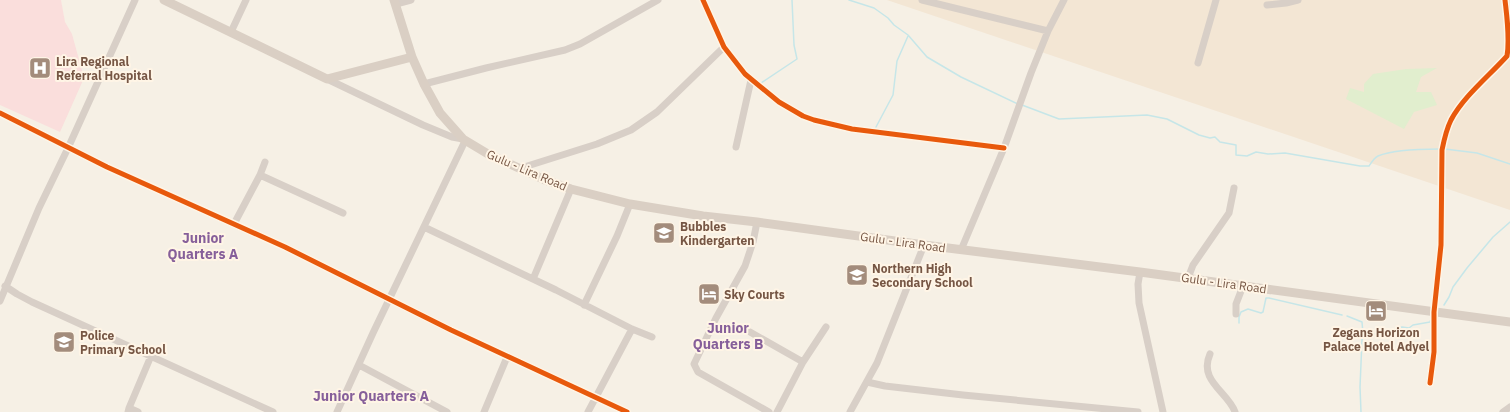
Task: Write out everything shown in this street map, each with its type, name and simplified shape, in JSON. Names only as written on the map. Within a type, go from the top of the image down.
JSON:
[{"type":"main road","points":[[164,0],[327,79],[412,57]]},
{"type":"main road","name":"Gulu - Lira Road","points":[[395,2],[412,57],[424,84],[440,113],[464,140],[488,154],[545,180],[571,189],[630,204],[703,216],[1188,278],[1510,322]]},
{"type":"street","points":[[0,301],[39,208],[135,0]]},
{"type":"street","points":[[231,32],[246,0]]},
{"type":"street","points":[[395,2],[411,0]]},
{"type":"street","points":[[424,84],[565,50],[580,44],[658,0]]},
{"type":"street","points":[[703,0],[724,47],[751,80],[785,106],[803,116],[852,129],[1004,148]]},
{"type":"street","points":[[922,0],[1048,31]]},
{"type":"street","points":[[961,250],[1004,148],[1048,31],[1064,0]]},
{"type":"street","points":[[1198,63],[1216,0]]},
{"type":"street","points":[[1267,5],[1298,0]]},
{"type":"street","points":[[1430,384],[1434,352],[1434,312],[1441,245],[1441,164],[1444,137],[1458,109],[1507,56],[1509,51],[1510,35],[1505,0]]},
{"type":"street","points":[[521,168],[597,144],[631,130],[657,112],[724,47]]},
{"type":"street","points":[[327,79],[434,130],[464,140],[389,299],[338,412]]},
{"type":"street","points":[[736,147],[751,80]]},
{"type":"street","points":[[0,113],[107,167],[285,247],[507,357],[627,412]]},
{"type":"street","points":[[234,224],[260,175],[265,162]]},
{"type":"street","points":[[260,175],[343,213]]},
{"type":"street","points":[[1188,278],[1193,265],[1228,213],[1234,188]]},
{"type":"street","points":[[533,279],[571,189]]},
{"type":"street","points":[[584,305],[617,236],[630,204]]},
{"type":"street","points":[[757,222],[753,242],[745,266],[716,318],[694,364],[698,372],[769,412]]},
{"type":"street","points":[[424,227],[533,279],[632,329],[652,337]]},
{"type":"street","points":[[850,412],[867,382],[888,339],[924,245]]},
{"type":"street","points":[[1140,272],[1138,284],[1139,303],[1163,412]]},
{"type":"street","points":[[5,286],[32,302],[273,412]]},
{"type":"street","points":[[1235,312],[1243,286]]},
{"type":"street","points":[[777,412],[803,362],[826,327]]},
{"type":"street","points":[[588,412],[632,329]]},
{"type":"street","points":[[750,332],[803,362]]},
{"type":"street","points":[[1210,354],[1208,359],[1208,368],[1211,380],[1233,406],[1235,412]]},
{"type":"street","points":[[138,412],[129,410],[151,356]]},
{"type":"street","points":[[484,412],[507,357]]},
{"type":"street","points":[[359,365],[447,412]]},
{"type":"street","points":[[867,382],[885,386],[1079,410],[1138,412]]},
{"type":"street","points":[[1503,412],[1510,407]]},
{"type":"shaded area","name":"Lira Regional Referral Hospital","points":[[0,0],[61,0],[65,22],[72,34],[84,78],[60,132],[0,105]]},
{"type":"shaded area","points":[[887,0],[1510,0],[1510,210]]},
{"type":"green space","points":[[1437,68],[1421,77],[1416,92],[1431,92],[1437,105],[1414,112],[1404,129],[1346,99],[1350,88],[1364,92],[1364,84],[1373,74],[1406,69]]},
{"type":"waterway","points":[[761,83],[797,59],[794,45],[792,0]]},
{"type":"waterway","points":[[849,0],[874,8],[888,18],[894,25],[908,35],[927,57],[961,77],[1018,104]]},
{"type":"waterway","points":[[876,127],[893,95],[897,61],[908,36]]},
{"type":"waterway","points":[[1022,105],[1059,119],[1147,115],[1167,119],[1199,135],[1210,138],[1215,137],[1220,142],[1236,145],[1236,155],[1247,156],[1256,152],[1268,154],[1285,153],[1360,166],[1369,166],[1377,157],[1391,152],[1439,149]]},
{"type":"waterway","points":[[1445,149],[1477,153],[1510,164]]},
{"type":"waterway","points":[[1444,305],[1453,287],[1467,268],[1493,237],[1510,222]]},
{"type":"waterway","points":[[1239,323],[1241,312],[1248,309],[1261,313],[1263,312],[1266,298],[1342,315]]},
{"type":"waterway","points":[[1347,316],[1362,322],[1363,334],[1367,336],[1379,333]]},
{"type":"waterway","points":[[1383,332],[1402,327],[1409,328],[1413,325],[1430,322],[1431,319]]},
{"type":"waterway","points":[[1361,412],[1360,387],[1363,334]]},
{"type":"cycle path","points":[[703,0],[724,47],[745,74],[779,102],[803,116],[852,129],[1004,148]]},
{"type":"cycle path","points":[[1430,383],[1434,352],[1434,312],[1441,245],[1442,150],[1444,139],[1456,111],[1469,95],[1507,56],[1508,36],[1505,0]]},
{"type":"cycle path","points":[[0,113],[107,167],[285,247],[451,330],[627,412]]},
{"type":"place","name":"Lira Regional Referral Hospital","points":[[40,68]]},
{"type":"place","name":"Bubbles Kindergarten","points":[[664,233]]},
{"type":"place","name":"Northern High Secondary School","points":[[857,275]]},
{"type":"place","name":"Sky Courts","points":[[709,294]]},
{"type":"place","name":"Zegans Horizon Palace Hotel Adyel","points":[[1376,311]]},
{"type":"place","name":"Police Primary School","points":[[64,342]]},
{"type":"district","name":"Junior Quarters A","points":[[203,246]]},
{"type":"district","name":"Junior Quarters B","points":[[728,336]]},
{"type":"district","name":"Junior Quarters A","points":[[371,396]]}]
